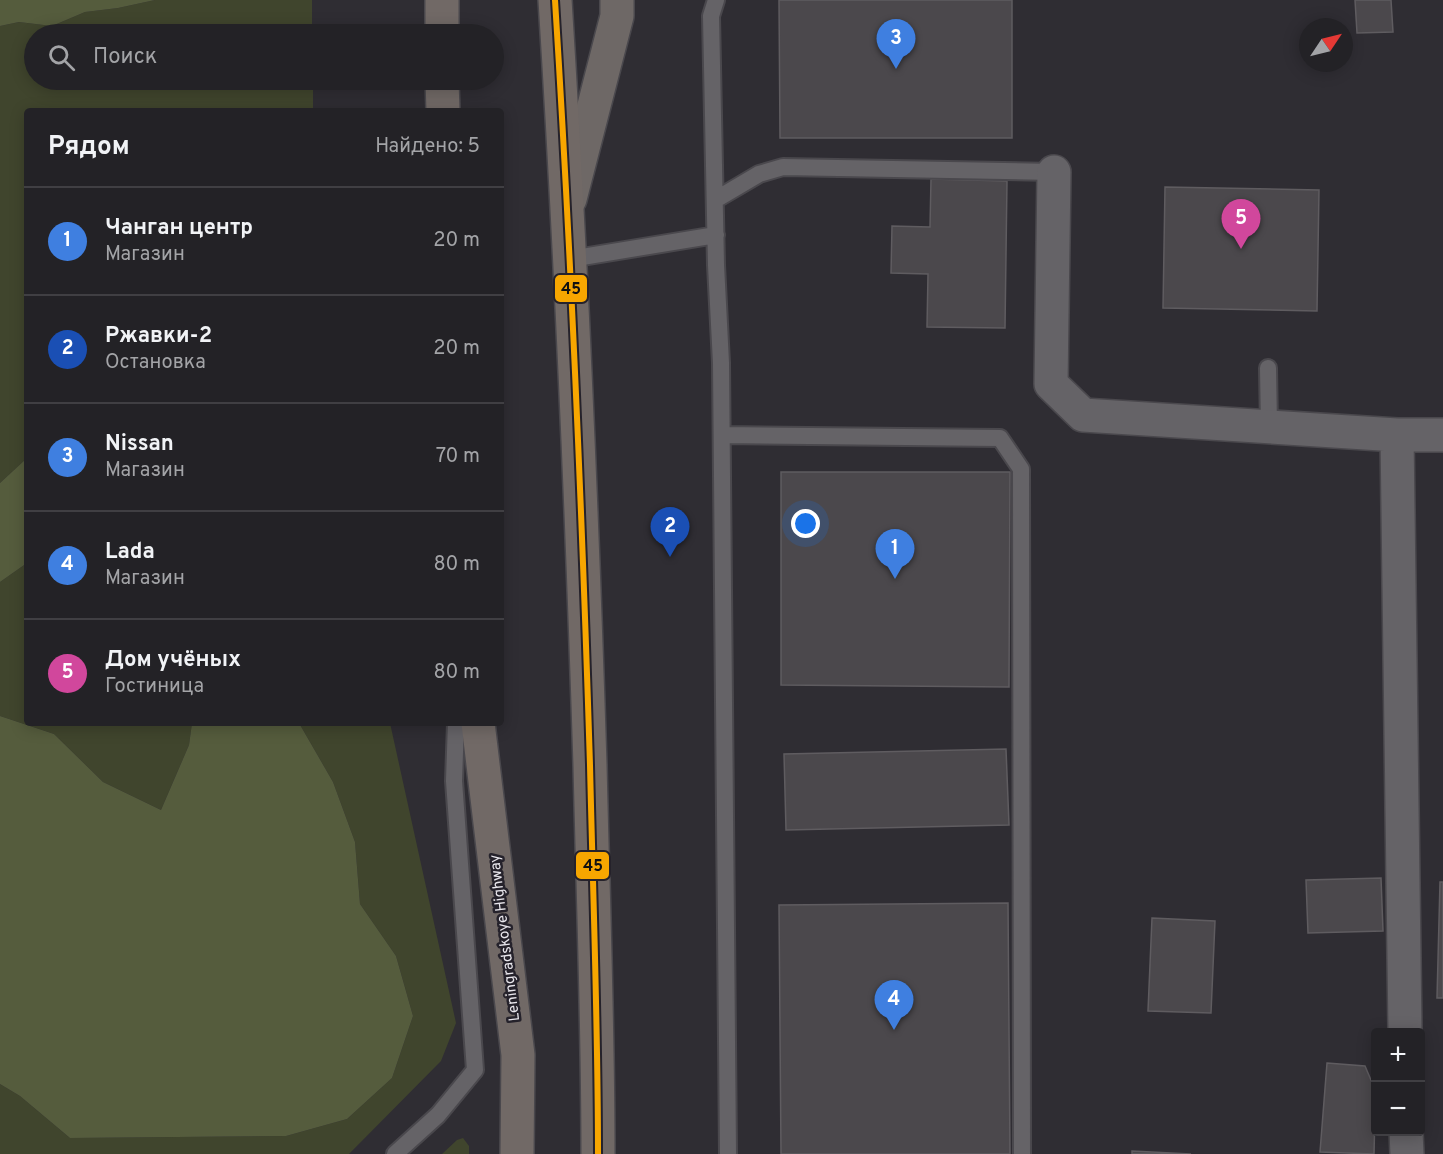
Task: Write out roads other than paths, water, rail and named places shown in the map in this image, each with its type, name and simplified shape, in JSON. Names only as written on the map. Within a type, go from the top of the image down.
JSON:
[{"type":"highway","points":[[442,0],[442,24]]},
{"type":"highway","points":[[555,0],[568,207],[586,640],[598,1058],[598,1154]]},
{"type":"highway","points":[[442,90],[443,108]]},
{"type":"highway","name":"Leningradskoye Highway","points":[[478,726],[518,1055],[517,1154]]},
{"type":"main road","points":[[568,207],[617,16],[617,0]]},
{"type":"street","points":[[1054,172],[1051,384],[1083,415],[1397,435],[1443,435]]},
{"type":"street","points":[[1397,435],[1405,1028]]},
{"type":"street","points":[[1407,1136],[1407,1154]]},
{"type":"lane","points":[[716,0],[711,16],[716,235],[722,363],[728,1154]]},
{"type":"lane","points":[[715,200],[759,174],[783,167],[1054,172]]},
{"type":"lane","points":[[570,259],[716,235]]},
{"type":"lane","points":[[1268,368],[1269,427]]},
{"type":"lane","points":[[722,435],[1000,438],[1021,469],[1022,1154]]},
{"type":"lane","points":[[396,1154],[438,1114],[475,1070],[454,782],[456,726]]},
{"type":"place","name":"Nissan","points":[[896,69]]},
{"type":"place","name":"Дом учёных","points":[[1241,249]]},
{"type":"place","name":"Ржавки-2","points":[[670,557]]},
{"type":"place","name":"Чанган центр","points":[[895,579]]},
{"type":"place","name":"Lada","points":[[894,1030]]}]
